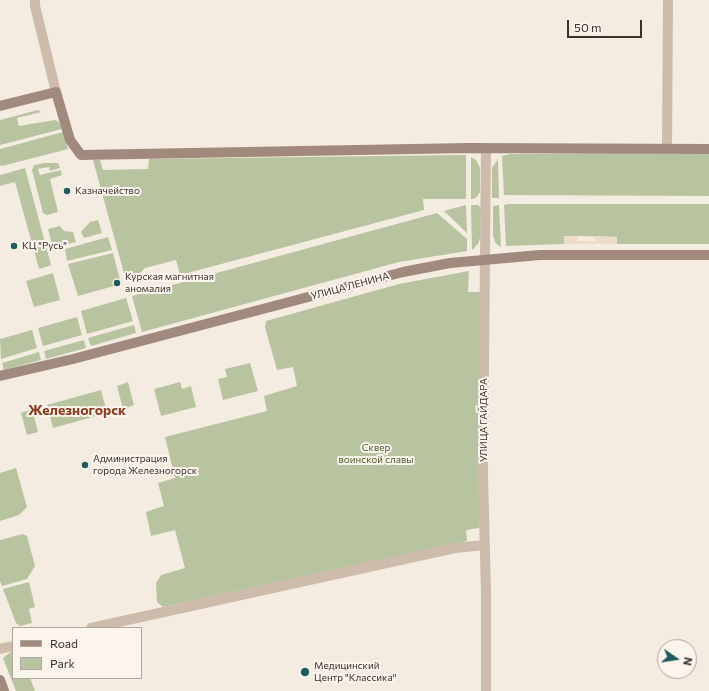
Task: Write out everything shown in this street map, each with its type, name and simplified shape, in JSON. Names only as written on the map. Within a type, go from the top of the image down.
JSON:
[{"type":"street","points":[[35,0],[56,92],[70,140],[81,155],[486,148],[709,149]]},
{"type":"street","points":[[667,149],[668,0]]},
{"type":"street","points":[[0,106],[56,92]]},
{"type":"street","name":"УЛИЦА ГАЙДАРА","points":[[486,148],[483,475],[486,691]]},
{"type":"street","name":"УЛИЦА ЛЕНИНА","points":[[0,376],[79,358],[403,272],[450,263],[486,259],[576,254],[709,255]]},
{"type":"street","points":[[96,627],[455,548],[485,545]]},
{"type":"street","points":[[0,649],[12,646]]},
{"type":"street","points":[[0,680],[4,691]]},
{"type":"green space","points":[[38,110],[41,112],[17,118],[19,126],[55,120],[59,122],[62,129],[0,145],[0,120]]},
{"type":"green space","points":[[63,132],[68,149],[2,166],[0,165],[0,149]]},
{"type":"green space","points":[[511,154],[709,154],[709,196],[504,195],[502,156]]},
{"type":"green space","points":[[466,155],[466,199],[423,199],[424,210],[180,275],[176,260],[145,268],[140,273],[125,277],[93,160],[100,160],[103,170],[148,169],[149,159]]},
{"type":"green space","points":[[471,157],[476,160],[480,168],[480,192],[476,198],[471,199]]},
{"type":"green space","points":[[498,159],[499,198],[492,198],[492,168]]},
{"type":"green space","points":[[58,163],[60,168],[50,171],[49,167],[38,169],[40,175],[61,170],[62,175],[50,179],[58,212],[47,215],[43,213],[32,170],[34,165]]},
{"type":"green space","points":[[25,168],[51,265],[39,269],[15,182],[0,186],[0,175]]},
{"type":"green space","points":[[709,204],[709,244],[617,244],[617,237],[564,236],[564,244],[506,246],[504,205]]},
{"type":"green space","points":[[466,205],[467,233],[444,211]]},
{"type":"green space","points":[[471,205],[478,205],[481,208],[480,238],[478,244],[472,250]]},
{"type":"green space","points":[[499,205],[501,247],[496,244],[493,236],[493,206]]},
{"type":"green space","points":[[437,213],[467,239],[467,251],[399,262],[142,332],[132,296]]},
{"type":"green space","points":[[98,220],[102,233],[84,238],[81,232],[90,222]]},
{"type":"green space","points":[[60,226],[64,231],[73,232],[76,242],[53,248],[48,229]]},
{"type":"green space","points":[[108,237],[112,250],[67,261],[65,249]]},
{"type":"green space","points":[[113,253],[121,284],[78,296],[68,264]]},
{"type":"green space","name":"Сквер воинской славы","points":[[469,271],[468,292],[481,292],[481,523],[479,528],[466,530],[467,541],[163,607],[157,602],[156,583],[161,575],[185,568],[175,530],[151,536],[146,512],[164,506],[158,483],[175,478],[165,437],[267,411],[264,396],[297,386],[293,367],[277,370],[265,327],[266,321],[399,284]]},
{"type":"green space","points":[[53,273],[60,300],[34,307],[26,281]]},
{"type":"green space","points":[[126,298],[133,321],[87,334],[81,311]]},
{"type":"green space","points":[[77,317],[82,335],[43,346],[38,328]]},
{"type":"green space","points":[[134,325],[136,333],[91,346],[88,338]]},
{"type":"green space","points":[[32,330],[37,348],[1,359],[0,339]]},
{"type":"green space","points":[[84,340],[86,348],[46,359],[44,351]]},
{"type":"green space","points":[[39,352],[41,360],[4,370],[2,363]]},
{"type":"green space","points":[[250,363],[258,391],[223,400],[218,379],[227,377],[225,369]]},
{"type":"green space","points":[[128,382],[134,405],[123,409],[117,386]]},
{"type":"green space","points":[[180,382],[182,389],[191,386],[196,407],[161,416],[154,389]]},
{"type":"green space","points":[[101,390],[107,413],[53,428],[47,405]]},
{"type":"green space","points":[[32,409],[38,432],[27,435],[21,413]]},
{"type":"green space","points":[[16,468],[27,507],[19,515],[0,521],[0,473]]},
{"type":"green space","points":[[23,534],[27,536],[35,566],[27,579],[2,586],[0,581],[0,540]]},
{"type":"green space","points":[[29,582],[35,607],[29,609],[32,623],[20,626],[16,623],[3,589]]},
{"type":"green space","points":[[12,651],[12,679],[30,679],[35,691],[16,691],[3,658]]},
{"type":"shaded area","points":[[564,236],[578,236],[578,241],[595,241],[595,236],[617,237],[617,244],[564,244]]},
{"type":"place","name":"Казначейство","points":[[67,191]]},
{"type":"place","name":"КЦ \"Русь\"","points":[[14,246]]},
{"type":"place","name":"Курская магнитная аномалия","points":[[117,283]]},
{"type":"place","name":"Администрация города Железногорск","points":[[85,465]]},
{"type":"place","name":"Медицинский Центр \"Классика\"","points":[[305,672]]},
{"type":"district","name":"Железногорск","points":[[77,410]]}]
